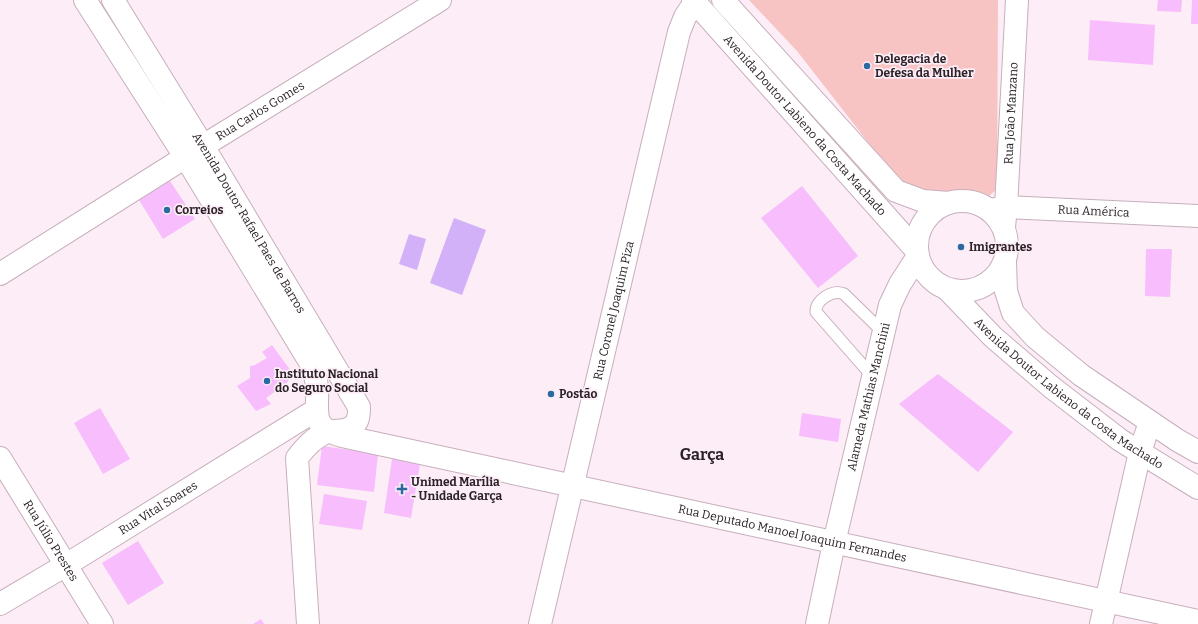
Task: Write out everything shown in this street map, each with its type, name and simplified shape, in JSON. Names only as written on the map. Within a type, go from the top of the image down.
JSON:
[{"type":"main road","name":"Avenida Doutor Rafael Paes de Barros","points":[[85,0],[194,152],[360,407],[357,421],[350,429],[344,431],[328,431],[321,425],[316,410],[317,387],[313,368],[194,152],[113,0]]},
{"type":"main road","name":"Rua Carlos Gomes","points":[[0,274],[440,0]]},
{"type":"main road","name":"Avenida Doutor Labieno da Costa Machado","points":[[695,0],[918,253]]},
{"type":"main road","name":"Rua Coronel Joaquim Piza","points":[[540,624],[679,32],[685,17],[695,0]]},
{"type":"main road","name":"Avenida Doutor Labieno da Costa Machado","points":[[723,0],[896,190],[923,201],[949,203]]},
{"type":"main road","name":"Rua João Manzano","points":[[1000,215],[1017,0]]},
{"type":"main road","points":[[963,201],[978,203],[1000,215],[1008,243],[1005,262],[998,274],[988,284],[975,290],[961,292],[947,289],[938,285],[925,272],[918,253],[918,235],[924,221],[935,210],[949,203],[963,201]]},
{"type":"main road","name":"Rua América","points":[[1000,215],[1198,216]]},
{"type":"main road","name":"Alameda Mathias Manchini","points":[[817,624],[834,543],[890,304],[918,253]]},
{"type":"main road","name":"Avenida Doutor Labieno da Costa Machado","points":[[1005,262],[1006,291],[1013,313],[1035,337],[1081,375],[1177,440],[1198,452]]},
{"type":"main road","name":"Avenida Doutor Labieno da Costa Machado","points":[[947,289],[992,337],[1050,386],[1120,440],[1198,488]]},
{"type":"main road","name":"Rua Vital Soares","points":[[0,604],[66,565],[316,410]]},
{"type":"main road","points":[[1101,624],[1140,452],[1150,422]]},
{"type":"main road","points":[[308,624],[297,458],[307,445],[315,438],[328,431]]},
{"type":"main road","name":"Rua Deputado Manoel Joaquim Fernandes","points":[[328,431],[342,436],[834,543],[1198,620]]},
{"type":"main road","points":[[268,440],[278,444],[297,458]]},
{"type":"main road","name":"Rua Júlio Prestes","points":[[0,458],[102,624]]},
{"type":"lane","points":[[873,377],[816,312],[818,303],[832,293],[839,292],[844,294],[883,332]]},
{"type":"shaded area","points":[[749,0],[998,0],[997,189],[988,197],[969,197],[915,193],[899,182],[797,51]]},
{"type":"shaded area","points":[[454,218],[486,230],[462,295],[430,283]]},
{"type":"shaded area","points":[[409,234],[426,239],[417,270],[399,264]]},
{"type":"building","points":[[1158,0],[1182,0],[1181,12],[1157,11]]},
{"type":"building","points":[[1192,0],[1198,0],[1198,24],[1191,24]]},
{"type":"building","points":[[1090,20],[1155,25],[1153,65],[1088,60]]},
{"type":"building","name":"Correios","points":[[170,181],[195,219],[163,239],[139,200]]},
{"type":"building","points":[[802,186],[858,256],[818,288],[761,218]]},
{"type":"building","points":[[1146,249],[1172,249],[1170,297],[1145,296]]},
{"type":"building","name":"Instituto Nacional do Seguro Social","points":[[272,345],[291,371],[287,383],[266,398],[271,404],[256,411],[237,386],[250,378],[250,366],[255,365],[267,358],[262,352]]},
{"type":"building","points":[[938,374],[1013,432],[978,472],[899,404]]},
{"type":"building","points":[[100,408],[130,459],[103,474],[74,423]]},
{"type":"building","points":[[802,413],[841,419],[838,442],[799,436]]},
{"type":"building","points":[[322,446],[378,454],[374,492],[317,485]]},
{"type":"building","name":"Unimed Marília - Unidade Garça","points":[[392,459],[420,464],[411,518],[384,513]]},
{"type":"building","points":[[324,494],[367,501],[362,530],[319,524]]},
{"type":"building","points":[[138,541],[164,583],[128,605],[102,563]]},
{"type":"building","points":[[261,619],[264,624],[253,624]]},
{"type":"place","name":"Delegacia de Defesa da Mulher","points":[[867,66]]},
{"type":"place","name":"Correios","points":[[167,210]]},
{"type":"place","name":"Imigrantes","points":[[961,247]]},
{"type":"place","name":"Instituto Nacional do Seguro Social","points":[[267,381]]},
{"type":"place","name":"Postão","points":[[551,394]]},
{"type":"place","name":"Unimed Marília - Unidade Garça","points":[[402,489]]},
{"type":"district","name":"Garça","points":[[702,454]]}]
